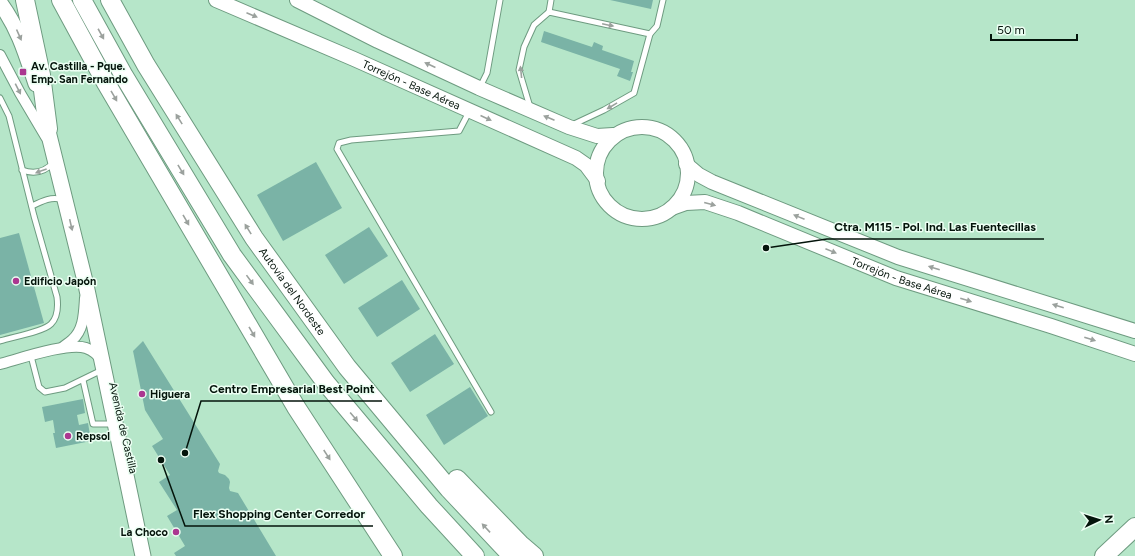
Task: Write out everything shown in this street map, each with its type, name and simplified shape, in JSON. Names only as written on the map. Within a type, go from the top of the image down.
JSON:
[{"type":"highway","points":[[25,0],[41,75],[48,129]]},
{"type":"highway","points":[[61,0],[110,90],[296,407],[393,556]]},
{"type":"highway","points":[[82,0],[124,76],[232,255],[326,383],[471,552]]},
{"type":"highway","name":"Autovía del Nordeste","points":[[110,0],[146,65],[254,238],[347,367],[449,489],[512,556]]},
{"type":"highway","points":[[347,367],[520,544],[534,556]]},
{"type":"highway","points":[[1104,556],[1135,527]]},
{"type":"main road","name":"Torrejón - Base Aérea","points":[[216,0],[354,59],[576,158],[586,165],[598,181]]},
{"type":"main road","points":[[296,0],[378,41],[479,88],[569,127],[597,136],[613,135]]},
{"type":"main road","points":[[0,3],[13,22],[20,37],[37,87],[86,286],[102,364]]},
{"type":"main road","points":[[630,127],[649,127],[669,136],[679,146],[686,164],[686,188],[680,199],[672,208],[653,219],[640,219],[630,218],[619,213],[610,205],[603,195],[598,181],[597,164],[600,152],[606,141],[613,135],[630,127]]},
{"type":"main road","name":"Torrejón - Base Aérea","points":[[686,164],[699,175],[712,182],[898,257],[1135,331]]},
{"type":"main road","name":"Torrejón - Base Aérea","points":[[672,208],[686,203],[705,202],[738,212],[896,278],[1051,326],[1135,354]]},
{"type":"main road","name":"Avenida de Castilla","points":[[102,364],[143,556]]},
{"type":"street","points":[[0,55],[54,155]]},
{"type":"street","points":[[62,348],[73,340],[80,331],[86,286]]},
{"type":"street","points":[[0,364],[62,348],[77,347],[86,348],[102,364]]},
{"type":"street","name":"Avenida de Castilla","points":[[102,364],[109,372],[114,384],[150,556]]},
{"type":"lane","points":[[479,88],[487,73],[500,0]]},
{"type":"lane","points":[[530,110],[519,70],[524,47],[534,25],[549,12],[551,0]]},
{"type":"lane","points":[[569,127],[634,93],[650,34],[658,26],[663,0]]},
{"type":"lane","points":[[549,12],[650,34]]},
{"type":"lane","points":[[0,98],[9,116],[22,170],[57,297],[58,306],[55,318],[51,324],[42,329],[0,341]]},
{"type":"lane","points":[[469,111],[459,131],[351,140],[339,143],[337,149],[491,412]]},
{"type":"lane","points":[[22,170],[29,173],[36,173],[49,167],[54,155]]},
{"type":"lane","points":[[32,206],[50,198],[58,198],[66,201]]},
{"type":"lane","points":[[31,356],[39,388],[44,392],[65,388],[83,380],[102,364]]},
{"type":"lane","points":[[83,380],[93,424],[115,424]]},
{"type":"building","points":[[610,0],[653,0],[651,9]]},
{"type":"building","points":[[544,31],[592,47],[594,42],[603,46],[602,50],[634,61],[630,81],[617,76],[620,69],[541,42]]},
{"type":"building","points":[[316,162],[342,208],[283,241],[257,195]]},
{"type":"building","points":[[369,227],[388,256],[344,284],[325,255]]},
{"type":"building","name":"Edificio Japón","points":[[19,233],[44,323],[0,335],[0,238]]},
{"type":"building","points":[[402,280],[420,309],[377,337],[358,308]]},
{"type":"building","points":[[435,334],[454,364],[410,392],[391,363]]},
{"type":"building","points":[[143,341],[220,464],[218,471],[219,473],[225,475],[229,479],[230,491],[238,493],[276,556],[176,556],[174,553],[185,546],[167,516],[177,510],[159,482],[170,475],[152,446],[163,439],[145,410],[133,351]]},
{"type":"building","points":[[470,387],[488,416],[444,445],[426,415]]},
{"type":"building","points":[[83,399],[85,413],[77,415],[79,425],[88,423],[91,441],[56,448],[53,433],[55,433],[53,420],[45,422],[42,407]]},
{"type":"place","name":"Av. Castilla - Pque. Emp. San Fernando","points":[[23,72]]},
{"type":"place","name":"Ctra. M115 - Pol. Ind. Las Fuentecillas","points":[[766,248]]},
{"type":"place","name":"Edificio Japón","points":[[16,281]]},
{"type":"place","name":"Higuera","points":[[142,394]]},
{"type":"place","name":"Repsol","points":[[68,436]]},
{"type":"place","name":"Centro Empresarial Best Point","points":[[185,453]]},
{"type":"place","name":"Flex Shopping Center Corredor","points":[[161,460]]},
{"type":"place","name":"La Choco","points":[[176,532]]}]
